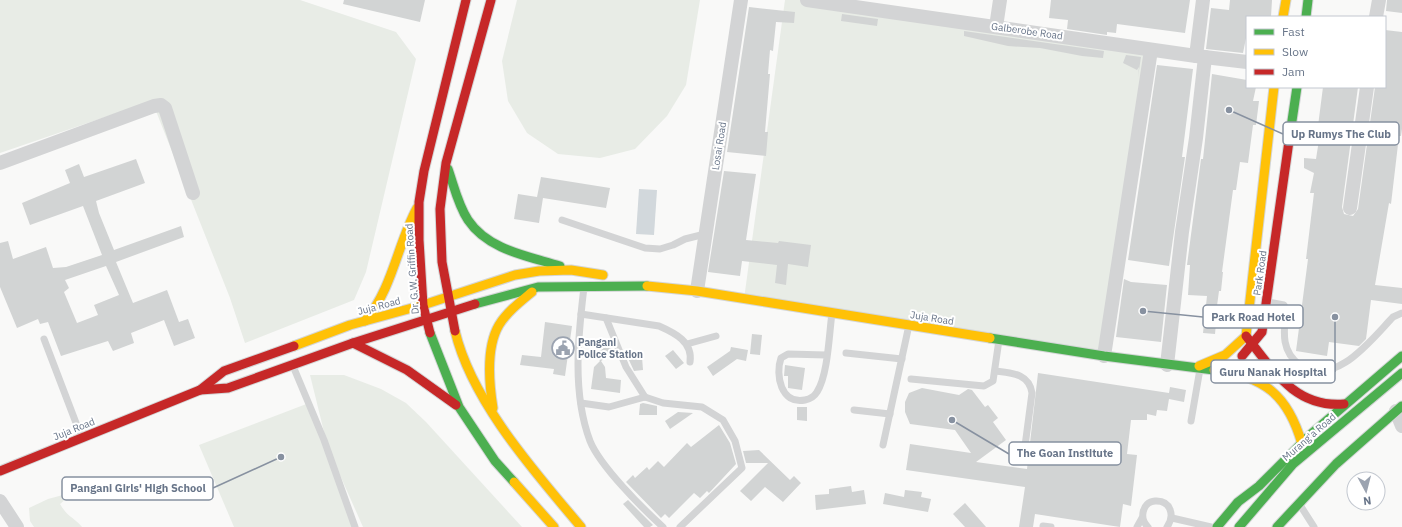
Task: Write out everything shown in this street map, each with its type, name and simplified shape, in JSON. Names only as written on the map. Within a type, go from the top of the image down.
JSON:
[{"type":"main road","name":"Dr. G.W. Griffin Road","points":[[466,0],[424,171],[419,202],[419,240],[423,306],[426,320],[446,377],[459,408],[495,461],[552,525]]},
{"type":"main road","points":[[491,0],[446,163],[440,209],[442,262],[450,312],[457,340],[470,375],[494,415],[523,458],[581,527]]},
{"type":"main road","points":[[1284,16],[1286,0]]},
{"type":"main road","points":[[1306,16],[1308,0]]},
{"type":"main road","name":"Park Road","points":[[1246,336],[1274,88]]},
{"type":"main road","name":"Park Road","points":[[1253,345],[1262,332],[1297,88]]},
{"type":"main road","points":[[446,163],[460,205],[469,222],[482,236],[500,247],[572,270]]},
{"type":"main road","points":[[365,321],[377,308],[387,290],[403,236],[419,202]]},
{"type":"main road","name":"Juja Road","points":[[1,468],[81,438],[200,390],[224,371],[365,321],[423,306],[515,275],[539,271],[572,270],[604,275],[642,285]]},
{"type":"main road","name":"Juja Road","points":[[200,390],[228,388],[353,343],[450,312],[538,287],[642,285],[697,291],[1104,356],[1167,365],[1218,370],[1260,382],[1274,391],[1283,402],[1297,426],[1302,444]]},
{"type":"main road","points":[[494,415],[490,396],[495,332],[513,306],[538,287]]},
{"type":"main road","points":[[1196,368],[1226,356],[1236,348],[1246,336],[1275,373],[1299,393],[1325,406],[1333,407],[1344,404]]},
{"type":"main road","points":[[353,343],[377,353],[411,371],[459,408]]},
{"type":"main road","points":[[1218,370],[1237,361],[1253,345]]},
{"type":"main road","name":"Murang'a Road","points":[[1217,527],[1238,502],[1259,486],[1278,466],[1344,404],[1402,356]]},
{"type":"main road","name":"Murang'a Road","points":[[1239,527],[1286,471],[1402,373]]},
{"type":"main road","points":[[1277,527],[1298,501],[1333,465],[1399,409]]},
{"type":"main road","points":[[1278,466],[1286,471]]},
{"type":"main road","points":[[566,508],[586,527]]},
{"type":"street","name":"Losai Road","points":[[697,291],[741,0]]},
{"type":"street","name":"Galberobe Road","points":[[807,0],[1200,57],[1246,62]]},
{"type":"street","points":[[996,27],[1000,0]]},
{"type":"street","points":[[1167,365],[1182,232],[1196,138],[1203,0]]},
{"type":"street","points":[[1376,16],[1379,0]]},
{"type":"street","points":[[1104,356],[1151,50]]},
{"type":"street","points":[[1350,208],[1367,88]]},
{"type":"street","points":[[0,163],[154,106],[161,105],[166,108],[193,193]]},
{"type":"street","points":[[1399,409],[1402,426]]},
{"type":"street","points":[[0,500],[17,527]]},
{"type":"lane","points":[[562,220],[645,248],[660,248],[673,245],[685,239],[705,234]]},
{"type":"lane","points":[[584,285],[581,314],[578,391],[590,442],[607,467],[663,527]]},
{"type":"lane","points":[[1267,302],[1284,305],[1286,309],[1283,338],[1294,360],[1304,367],[1319,372],[1331,371],[1350,360],[1393,317],[1402,313]]},
{"type":"lane","points":[[826,355],[788,354],[784,356],[780,362],[779,378],[783,392],[794,401],[801,401],[814,396],[823,379],[832,313]]},
{"type":"lane","points":[[581,314],[659,326],[674,333],[687,344],[691,352],[690,362]]},
{"type":"lane","points":[[606,318],[626,367],[645,397]]},
{"type":"lane","points":[[883,445],[909,325]]},
{"type":"lane","points":[[687,344],[716,336]]},
{"type":"lane","points":[[44,339],[81,438]]},
{"type":"lane","points":[[911,379],[984,386],[993,381],[999,340]]},
{"type":"lane","points":[[846,353],[902,359]]},
{"type":"lane","points":[[292,364],[324,440],[355,527]]},
{"type":"lane","points":[[1191,420],[1196,368]]},
{"type":"lane","points":[[995,371],[1016,374],[1026,378],[1031,385],[1032,393],[1025,446]]},
{"type":"lane","points":[[581,403],[609,407],[645,397],[663,403],[702,407],[723,420],[735,441],[742,468],[680,527]]},
{"type":"lane","points":[[854,410],[890,414]]},
{"type":"lane","points":[[1137,527],[1146,506],[1154,501],[1164,502],[1171,509],[1172,518],[1168,527]]},
{"type":"lane","points":[[1298,501],[1314,527]]},
{"type":"lane","points":[[1142,518],[1148,527]]},
{"type":"lane","points":[[1172,518],[1211,527]]},
{"type":"lane","points":[[1043,526],[1051,527]]},
{"type":"shaded area","points":[[0,0],[300,0],[396,32],[416,59],[366,272],[354,300],[245,343],[230,298],[152,101],[0,153]]},
{"type":"shaded area","points":[[517,0],[700,0],[686,85],[667,116],[635,149],[600,158],[558,154],[527,133],[508,101],[502,61]]},
{"type":"shaded area","points":[[785,0],[807,0],[1151,50],[1104,356],[744,299]]},
{"type":"shaded area","points":[[639,189],[657,190],[654,235],[636,234]]},
{"type":"shaded area","points":[[310,375],[344,375],[381,389],[406,403],[426,422],[522,527],[363,527],[328,448]]},
{"type":"shaded area","points":[[309,403],[352,527],[234,527],[199,445]]},
{"type":"shaded area","points":[[74,492],[60,504],[68,515],[82,527],[34,527],[30,521],[29,508],[48,499]]},
{"type":"building","points":[[344,0],[425,0],[420,22],[343,4]]},
{"type":"building","points":[[1051,0],[1190,0],[1185,33],[1117,24],[1116,33],[1107,32],[1107,35],[1067,29],[1068,20],[1049,18]]},
{"type":"building","points":[[1230,0],[1272,0],[1271,16],[1246,16],[1246,38],[1243,53],[1206,49],[1211,8],[1229,10]]},
{"type":"building","points":[[1387,0],[1402,0],[1402,13],[1386,11]]},
{"type":"building","points":[[749,7],[795,12],[794,23],[776,22],[773,51],[770,50],[768,74],[770,74],[765,132],[768,132],[766,156],[727,152]]},
{"type":"building","points":[[842,14],[878,19],[877,26],[841,21]]},
{"type":"building","points":[[1386,30],[1402,32],[1402,129],[1401,136],[1399,136],[1391,204],[1389,203],[1375,285],[1402,288],[1402,304],[1371,300],[1366,339],[1359,346],[1329,342],[1327,356],[1296,351],[1308,259],[1306,259],[1314,193],[1310,193],[1314,173],[1304,168],[1304,158],[1316,159],[1321,127],[1318,126],[1323,88],[1358,88],[1342,207],[1344,214],[1353,216],[1358,209],[1375,88],[1386,88]]},
{"type":"building","points":[[964,31],[1104,51],[1103,58],[1082,56],[1040,48],[1008,46],[964,36]]},
{"type":"building","points":[[1126,55],[1141,57],[1138,77],[1139,67],[1137,70],[1123,63]]},
{"type":"building","points":[[1157,65],[1193,69],[1182,157],[1185,157],[1169,266],[1128,260]]},
{"type":"building","points":[[1212,74],[1246,80],[1246,88],[1256,88],[1253,101],[1259,101],[1256,125],[1253,125],[1248,163],[1240,162],[1236,190],[1233,190],[1222,272],[1221,291],[1219,291],[1216,313],[1215,334],[1203,333],[1207,296],[1188,295],[1190,265],[1187,265],[1201,159],[1203,159]]},
{"type":"building","points":[[136,159],[145,183],[96,201],[99,213],[114,250],[181,226],[184,237],[116,262],[133,303],[167,290],[179,322],[188,319],[195,338],[174,346],[164,320],[131,333],[134,343],[113,351],[108,341],[61,356],[48,322],[40,324],[38,319],[17,328],[0,287],[0,243],[8,241],[13,259],[46,247],[53,268],[66,267],[102,255],[83,206],[30,225],[22,203],[70,183],[65,170],[79,164],[84,177]],"holes":[[[106,266],[119,295],[94,305],[98,315],[77,323],[64,292],[69,288],[65,280]]]},
{"type":"building","points":[[724,171],[756,174],[746,240],[778,243],[779,241],[811,245],[808,267],[788,264],[786,285],[775,283],[777,265],[742,261],[740,276],[708,272]]},
{"type":"building","points":[[541,177],[610,188],[606,208],[543,198],[539,223],[514,219],[518,194],[537,197]]},
{"type":"building","points":[[1124,279],[1131,282],[1167,285],[1161,342],[1116,337]]},
{"type":"building","name":"Pangani Police Station","points":[[545,322],[572,326],[565,376],[553,374],[554,369],[520,365],[522,355],[541,357]]},
{"type":"building","points":[[752,334],[762,335],[760,355],[750,354]]},
{"type":"building","points":[[611,343],[614,352],[601,361],[605,367],[606,378],[621,380],[620,393],[591,389],[594,367],[600,361],[595,354]]},
{"type":"building","points":[[731,347],[748,350],[746,361],[737,359],[713,376],[707,367],[730,351]]},
{"type":"building","points":[[673,350],[684,363],[676,369],[665,356]]},
{"type":"building","points":[[642,357],[643,370],[634,371],[628,358]]},
{"type":"building","points":[[785,365],[805,368],[802,390],[788,388],[788,376],[784,376]]},
{"type":"building","points":[[1038,373],[1169,393],[1170,387],[1186,390],[1184,402],[1169,399],[1167,411],[1157,410],[1156,416],[1147,414],[1147,420],[1131,420],[1127,454],[1137,455],[1131,506],[1123,504],[1120,527],[1035,514],[1033,527],[1019,527],[1025,487],[906,470],[910,444],[971,453],[955,430],[910,424],[905,412],[905,402],[909,393],[922,388],[959,395],[968,389],[972,390],[985,407],[988,405],[998,418],[993,422],[1006,440],[976,462],[1027,469]]},
{"type":"building","points":[[643,403],[657,406],[657,415],[639,415],[640,404]]},
{"type":"building","points":[[797,407],[807,407],[807,421],[797,420]]},
{"type":"building","points":[[678,412],[693,413],[670,429],[665,421]]},
{"type":"building","points":[[719,425],[730,443],[736,464],[709,493],[707,491],[700,498],[694,493],[669,518],[665,514],[661,518],[626,482],[633,475],[635,478],[647,467],[649,470],[658,461],[664,467],[687,443],[691,447]]},
{"type":"building","points":[[759,450],[790,480],[794,476],[801,483],[783,502],[765,487],[751,501],[740,491],[768,463],[746,463],[743,451]]},
{"type":"building","points":[[851,486],[852,492],[864,490],[866,504],[816,510],[815,495],[829,494],[829,489]]},
{"type":"building","points":[[905,490],[922,492],[921,497],[931,499],[928,512],[883,504],[885,493],[904,497]]},
{"type":"building","points":[[628,500],[653,525],[650,527],[644,527],[623,504]]},
{"type":"building","points":[[965,503],[986,527],[965,527],[953,514]]},
{"type":"traffic: fast","points":[[1306,16],[1308,0]]},
{"type":"traffic: fast","points":[[1289,141],[1297,88]]},
{"type":"traffic: fast","points":[[448,169],[456,195],[468,220],[476,230],[497,245],[522,255],[560,266]]},
{"type":"traffic: fast","points":[[475,304],[538,287],[647,286]]},
{"type":"traffic: fast","points":[[430,333],[459,407],[495,461],[514,482]]},
{"type":"traffic: fast","points":[[990,338],[1104,356],[1214,370]]},
{"type":"traffic: fast","points":[[1217,527],[1238,502],[1259,486],[1310,435],[1402,356]]},
{"type":"traffic: fast","points":[[1239,527],[1293,464],[1402,373]]},
{"type":"traffic: fast","points":[[1277,527],[1336,464],[1402,406]]},
{"type":"traffic: slow","points":[[1283,16],[1286,0]]},
{"type":"traffic: slow","points":[[1199,366],[1225,355],[1246,336],[1274,88]]},
{"type":"traffic: slow","points":[[365,321],[382,295],[410,222],[417,208]]},
{"type":"traffic: slow","points":[[294,346],[350,325],[423,305],[515,275],[539,271],[571,270],[603,275]]},
{"type":"traffic: slow","points":[[647,286],[697,291],[990,338]]},
{"type":"traffic: slow","points":[[493,408],[490,388],[490,354],[495,334],[499,325],[506,316],[532,292]]},
{"type":"traffic: slow","points":[[455,331],[463,358],[475,384],[490,410],[525,460],[581,527]]},
{"type":"traffic: slow","points":[[1214,370],[1247,377],[1272,391],[1289,413],[1302,444]]},
{"type":"traffic: slow","points":[[514,482],[554,527]]},
{"type":"traffic: jam","points":[[430,333],[423,305],[419,240],[419,202],[424,171],[466,0]]},
{"type":"traffic: jam","points":[[455,331],[442,262],[440,209],[446,163],[491,0]]},
{"type":"traffic: jam","points":[[1242,356],[1262,332],[1289,141]]},
{"type":"traffic: jam","points":[[200,390],[228,388],[353,343],[475,304]]},
{"type":"traffic: jam","points":[[1246,336],[1276,374],[1299,393],[1312,400],[1327,404],[1344,404]]},
{"type":"traffic: jam","points":[[353,343],[407,370],[456,405]]},
{"type":"traffic: jam","points":[[0,471],[200,390],[224,371],[294,346]]},
{"type":"place","name":"Up Rumys The Club","points":[[1229,110]]},
{"type":"place","name":"Park Road Hotel","points":[[1143,311]]},
{"type":"place","name":"Guru Nanak Hospital","points":[[1335,317]]},
{"type":"place","name":"Pangani Police Station","points":[[563,348]]},
{"type":"place","name":"The Goan Institute","points":[[952,420]]},
{"type":"place","name":"Pangani Girls' High School","points":[[281,457]]}]
